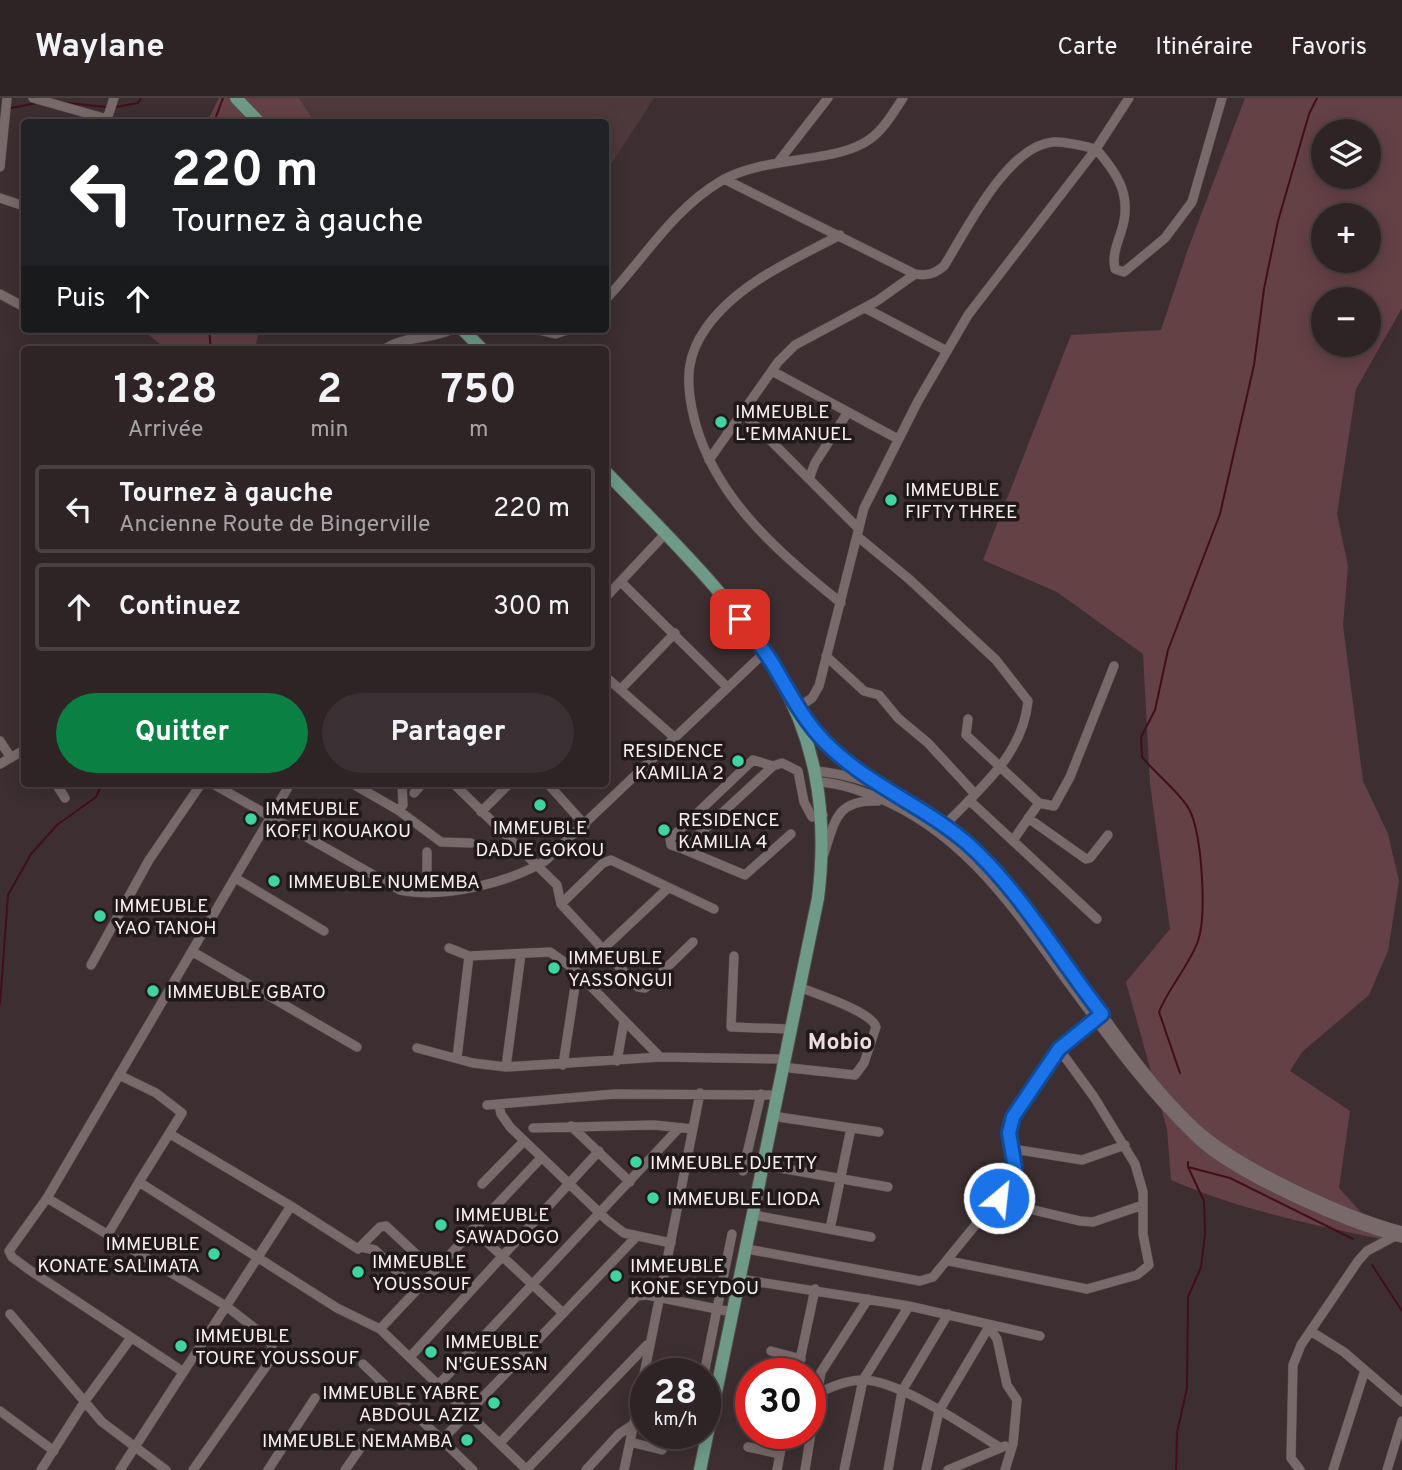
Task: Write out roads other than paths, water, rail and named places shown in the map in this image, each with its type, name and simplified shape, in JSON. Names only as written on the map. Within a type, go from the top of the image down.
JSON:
[{"type":"main road","points":[[236,98],[256,119]]},
{"type":"main road","points":[[609,475],[713,586],[765,652],[796,709],[817,776],[822,815],[823,856],[799,987],[747,1249],[721,1358]]},
{"type":"main road","points":[[701,1470],[704,1449]]},
{"type":"street","points":[[0,167],[7,98]]},
{"type":"street","points":[[33,98],[101,119]]},
{"type":"street","points":[[108,119],[114,98]]},
{"type":"street","points":[[779,161],[828,98]]},
{"type":"street","points":[[609,296],[681,214],[724,178],[779,161],[855,148],[885,125],[904,98]]},
{"type":"street","points":[[1129,98],[1096,149],[968,315],[945,351],[871,491],[812,698],[796,709],[833,750],[945,825],[988,864],[1152,1090],[1195,1137],[1218,1155],[1348,1222],[1400,1235]]},
{"type":"street","points":[[724,178],[915,274],[935,273],[944,266],[990,191],[1022,157],[1038,146],[1063,142],[1096,149],[1120,178],[1125,196],[1126,217],[1113,260],[1115,269],[1124,272],[1165,238],[1192,202],[1222,98]]},
{"type":"street","points":[[0,198],[21,205]]},
{"type":"street","points":[[841,235],[764,275],[720,311],[705,329],[690,358],[687,373],[694,420],[709,460],[725,489],[786,557],[841,603]]},
{"type":"street","points":[[709,460],[772,370],[795,345],[864,308],[915,274]]},
{"type":"street","points":[[0,293],[21,305]]},
{"type":"street","points":[[864,308],[945,351]]},
{"type":"street","points":[[390,346],[443,333]]},
{"type":"street","points":[[772,370],[898,439]]},
{"type":"street","points":[[741,412],[809,479],[858,533],[996,660],[1028,701],[1023,723],[1001,768],[945,825]]},
{"type":"street","points":[[809,479],[815,463],[848,412]]},
{"type":"street","points":[[609,594],[665,534]]},
{"type":"street","points":[[621,582],[727,687]]},
{"type":"street","points":[[621,689],[675,633]]},
{"type":"street","points":[[218,787],[394,887],[427,891],[500,882],[536,866],[585,825],[765,652]]},
{"type":"street","points":[[826,656],[864,691],[879,695],[898,718],[929,743],[972,797],[1097,919]]},
{"type":"street","points":[[968,719],[967,735],[979,750],[1039,803],[1049,807],[1056,804],[1114,666]]},
{"type":"street","points":[[609,679],[675,738]]},
{"type":"street","points":[[0,740],[10,758]]},
{"type":"street","points":[[0,764],[21,752]]},
{"type":"street","points":[[773,766],[753,760],[670,839],[671,845],[745,875],[791,834]]},
{"type":"street","points":[[683,849],[773,766],[782,763],[798,771],[812,817],[822,815]]},
{"type":"street","points":[[817,776],[832,772],[892,792]]},
{"type":"street","points":[[817,776],[887,801],[944,834],[979,867],[1099,1017]]},
{"type":"street","points":[[58,787],[65,798]]},
{"type":"street","points":[[91,965],[149,860],[199,787]]},
{"type":"street","points":[[182,1371],[9,1254],[47,1198],[237,879],[288,787]]},
{"type":"street","points":[[358,787],[398,810],[441,842],[471,843]]},
{"type":"street","points":[[398,810],[403,805],[402,787]]},
{"type":"street","points":[[414,793],[419,787]]},
{"type":"street","points":[[457,787],[557,886],[561,904],[638,987],[645,988],[693,942]]},
{"type":"street","points":[[481,812],[506,787]]},
{"type":"street","points":[[551,787],[585,825]]},
{"type":"street","points":[[823,856],[833,826],[842,810],[860,800],[887,801]]},
{"type":"street","points":[[1014,839],[1039,803]]},
{"type":"street","points":[[1028,818],[1086,859],[1090,858],[1108,835]]},
{"type":"street","points":[[427,891],[428,852]]},
{"type":"street","points":[[561,904],[603,863],[611,860],[646,874],[667,889],[714,909]]},
{"type":"street","points":[[237,879],[324,931]]},
{"type":"street","points":[[603,949],[667,889]]},
{"type":"street","points":[[449,948],[469,956],[550,952],[578,973],[660,1057]]},
{"type":"street","points":[[193,952],[357,1047]]},
{"type":"street","points":[[506,1067],[521,954]]},
{"type":"street","points":[[457,1058],[469,956]]},
{"type":"street","points":[[734,956],[731,1027],[789,1029]]},
{"type":"street","points":[[564,1065],[578,973]]},
{"type":"street","points":[[418,1048],[506,1067],[660,1057],[782,1063],[855,1075],[864,1063],[876,1027],[873,1020],[799,987]]},
{"type":"street","points":[[747,1249],[920,1281],[933,1277],[949,1261],[1009,1184],[1015,1168],[1009,1133],[1013,1117],[1059,1049],[1099,1017]]},
{"type":"street","points":[[617,1061],[624,1021]]},
{"type":"street","points":[[949,1261],[1077,1288],[1112,1283],[1143,1273],[1149,1265],[1143,1205],[1135,1164],[1125,1145],[1059,1049]]},
{"type":"street","points":[[108,1234],[181,1116],[180,1109],[119,1074]]},
{"type":"street","points":[[647,1358],[700,1093]]},
{"type":"street","points":[[487,1105],[615,1094],[776,1095]]},
{"type":"street","points":[[743,1171],[761,1094]]},
{"type":"street","points":[[499,1105],[504,1121],[624,1233],[671,1243]]},
{"type":"street","points":[[772,1116],[879,1132]]},
{"type":"street","points":[[533,1128],[571,1126],[693,1129]]},
{"type":"street","points":[[571,1126],[630,1182]]},
{"type":"street","points":[[440,1383],[679,1128]]},
{"type":"street","points":[[830,1229],[851,1128]]},
{"type":"street","points":[[170,1134],[356,1248],[375,1250],[416,1290]]},
{"type":"street","points":[[482,1184],[524,1141]]},
{"type":"street","points":[[1013,1149],[1082,1160],[1098,1157],[1125,1145]]},
{"type":"street","points":[[410,1356],[599,1151]]},
{"type":"street","points":[[380,1329],[541,1158]]},
{"type":"street","points":[[763,1165],[888,1187]]},
{"type":"street","points":[[139,1182],[337,1308],[380,1329],[440,1383],[527,1470],[648,1344]]},
{"type":"street","points":[[47,1198],[226,1306],[270,1340],[275,1352],[193,1470]]},
{"type":"street","points":[[996,1201],[1080,1222],[1093,1222],[1143,1205]]},
{"type":"street","points":[[120,1470],[291,1206]]},
{"type":"street","points":[[754,1215],[871,1237]]},
{"type":"street","points":[[360,1247],[384,1225],[434,1271]]},
{"type":"street","points":[[473,1229],[563,1313]]},
{"type":"street","points":[[707,1358],[732,1234]]},
{"type":"street","points":[[1300,1470],[1291,1458],[1292,1373],[1301,1345],[1367,1251],[1400,1235]]},
{"type":"street","points":[[441,1441],[637,1236]]},
{"type":"street","points":[[740,1279],[868,1298],[1040,1336]]},
{"type":"street","points":[[801,1358],[815,1289]]},
{"type":"street","points":[[501,1442],[634,1299],[641,1295],[732,1312]]},
{"type":"street","points":[[826,1361],[868,1298]]},
{"type":"street","points":[[845,1470],[863,1380],[909,1306]]},
{"type":"street","points":[[10,1314],[102,1422],[166,1470]]},
{"type":"street","points":[[888,1470],[902,1391],[948,1314]]},
{"type":"street","points":[[926,1470],[939,1411],[989,1326]]},
{"type":"street","points":[[989,1326],[997,1339],[1007,1385],[1017,1400],[1013,1444],[1005,1470]]},
{"type":"street","points":[[1312,1332],[1365,1370],[1402,1402]]},
{"type":"street","points":[[41,1470],[85,1401],[131,1338]]},
{"type":"street","points":[[771,1351],[797,1358]]},
{"type":"street","points":[[363,1364],[473,1470]]},
{"type":"street","points":[[1333,1470],[1365,1370]]},
{"type":"street","points":[[826,1391],[863,1380],[902,1391],[1001,1448]]},
{"type":"street","points":[[268,1470],[315,1398]]},
{"type":"street","points":[[0,1411],[54,1451]]},
{"type":"street","points":[[1387,1470],[1402,1421]]},
{"type":"street","points":[[586,1470],[619,1434],[630,1427]]},
{"type":"street","points":[[345,1470],[371,1433]]},
{"type":"street","points":[[624,1470],[630,1442]]},
{"type":"street","points":[[948,1470],[959,1468],[1013,1444]]},
{"type":"street","points":[[658,1449],[662,1450]]},
{"type":"street","points":[[757,1449],[780,1454]]},
{"type":"street","points":[[777,1470],[781,1449]]},
{"type":"street","points":[[806,1470],[808,1449]]},
{"type":"waterway","points":[[115,107],[138,103],[141,98]]},
{"type":"waterway","points":[[215,119],[223,98]]},
{"type":"waterway","points":[[1180,1073],[1159,1012],[1198,941],[1203,894],[1200,854],[1189,809],[1142,757],[1141,737],[1155,710],[1168,650],[1220,514],[1254,365],[1264,289],[1278,221],[1309,114],[1317,98]]},
{"type":"waterway","points":[[11,108],[37,103]]},
{"type":"waterway","points":[[67,103],[106,107]]},
{"type":"waterway","points":[[209,333],[211,346]]},
{"type":"waterway","points":[[0,1004],[8,895],[31,854],[57,825],[96,797],[101,787]]},
{"type":"waterway","points":[[1188,1162],[1188,1167],[1230,1178],[1353,1239]]},
{"type":"waterway","points":[[1176,1470],[1177,1433],[1187,1388],[1188,1297],[1201,1267],[1205,1234],[1204,1201],[1188,1167]]},
{"type":"waterway","points":[[1372,1265],[1402,1311]]},
{"type":"place","name":"IMMEUBLE L'EMMANUEL","points":[[721,422]]},
{"type":"place","name":"IMMEUBLE FIFTY THREE","points":[[891,500]]},
{"type":"place","name":"RESIDENCE KAMILIA 2","points":[[738,761]]},
{"type":"place","name":"IMMEUBLE DADJE GOKOU","points":[[540,805]]},
{"type":"place","name":"IMMEUBLE KOFFI KOUAKOU","points":[[251,819]]},
{"type":"place","name":"RESIDENCE KAMILIA 4","points":[[664,830]]},
{"type":"place","name":"IMMEUBLE NUMEMBA","points":[[274,881]]},
{"type":"place","name":"IMMEUBLE YAO TANOH","points":[[100,916]]},
{"type":"place","name":"IMMEUBLE YASSONGUI","points":[[554,968]]},
{"type":"place","name":"IMMEUBLE GBATO","points":[[153,991]]},
{"type":"place","name":"IMMEUBLE DJETTY","points":[[636,1162]]},
{"type":"place","name":"IMMEUBLE LIODA","points":[[653,1198]]},
{"type":"place","name":"IMMEUBLE SAWADOGO","points":[[441,1225]]},
{"type":"place","name":"IMMEUBLE KONATE SALIMATA","points":[[214,1254]]},
{"type":"place","name":"IMMEUBLE YOUSSOUF","points":[[358,1272]]},
{"type":"place","name":"IMMEUBLE KONE SEYDOU","points":[[616,1276]]},
{"type":"place","name":"IMMEUBLE TOURE YOUSSOUF","points":[[181,1346]]},
{"type":"place","name":"IMMEUBLE N'GUESSAN","points":[[431,1352]]},
{"type":"place","name":"IMMEUBLE YABRE ABDOUL AZIZ","points":[[494,1403]]},
{"type":"place","name":"IMMEUBLE NEMAMBA","points":[[467,1440]]},
{"type":"district","name":"Mobio","points":[[840,1041]]}]
